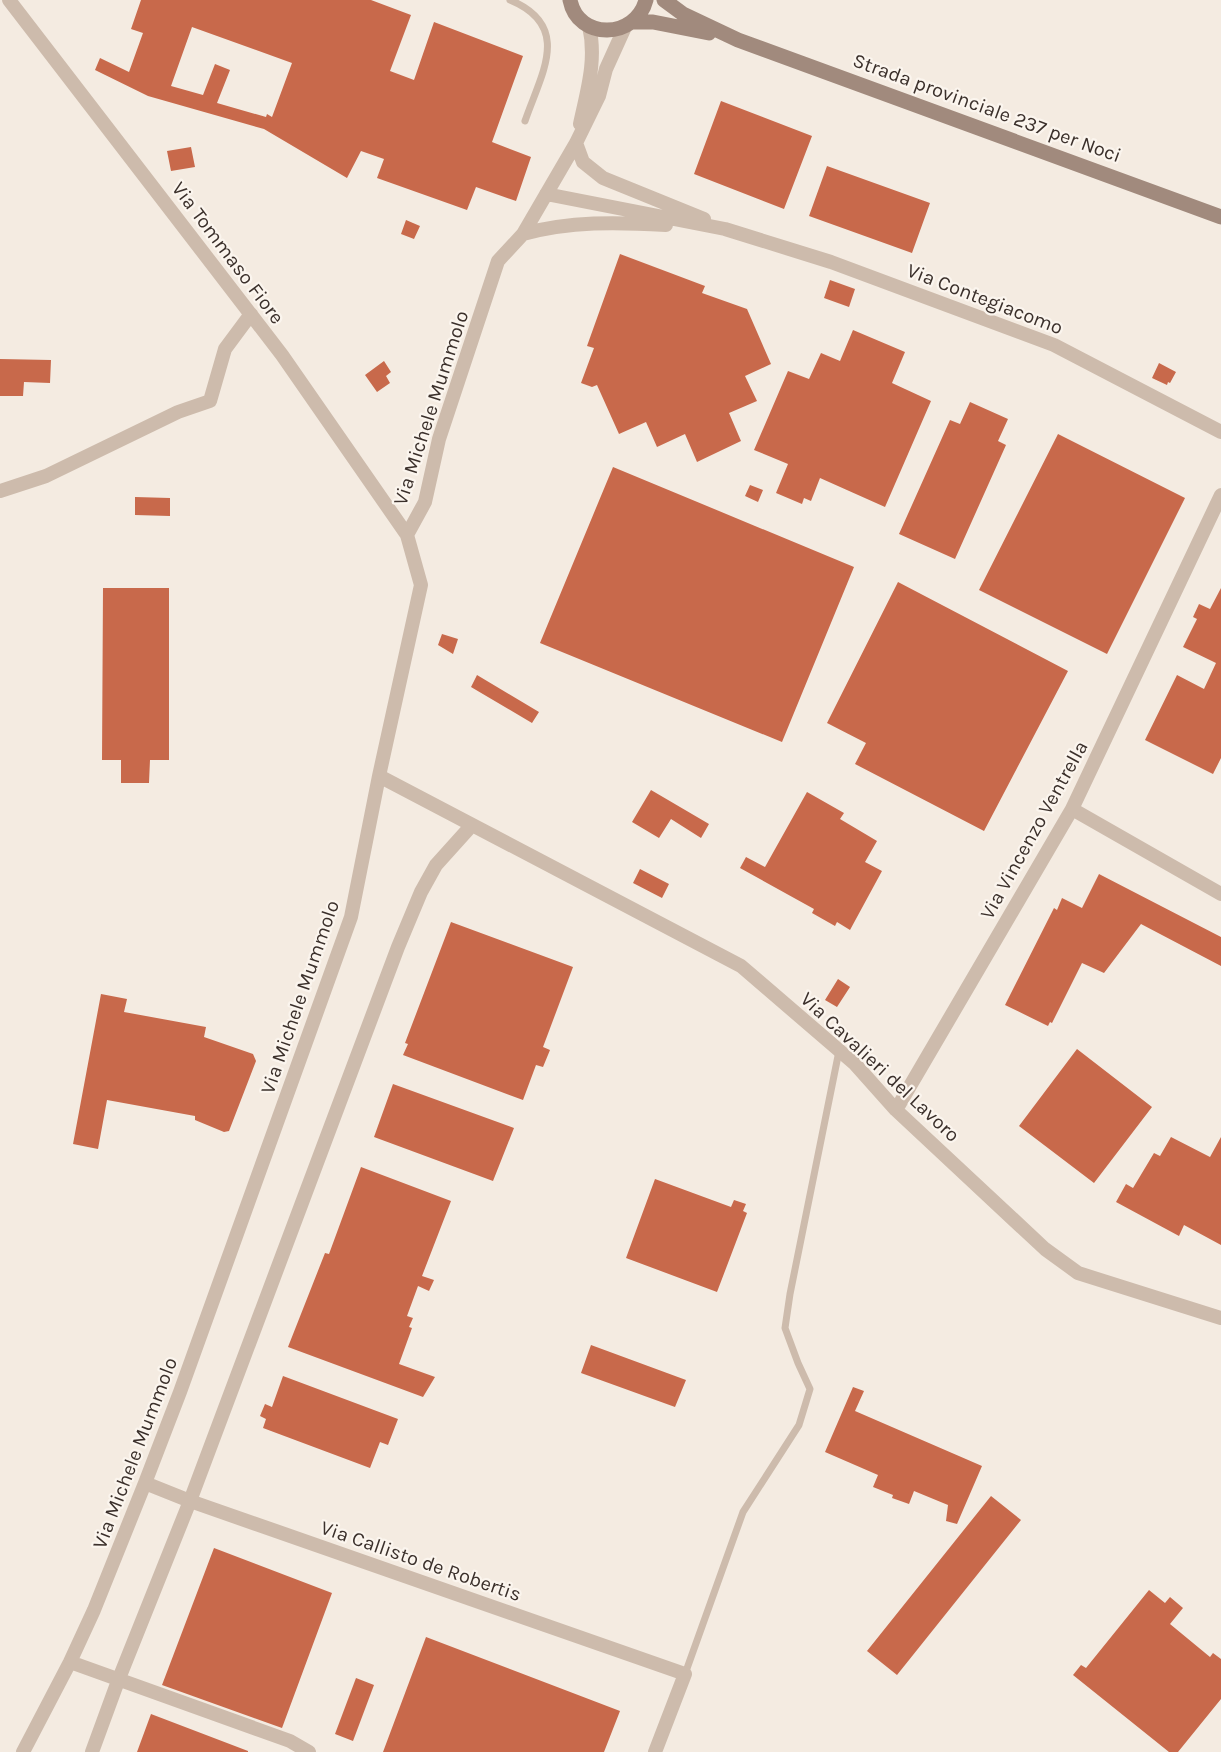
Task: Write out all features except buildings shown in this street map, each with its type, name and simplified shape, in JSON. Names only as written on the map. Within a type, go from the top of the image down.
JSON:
[{"type":"main road","points":[[629,24],[640,15],[646,0]]},
{"type":"main road","name":"Strada provinciale 237 per Noci","points":[[664,0],[683,14],[738,40],[1221,217]]},
{"type":"main road","points":[[569,2],[581,21],[589,26]]},
{"type":"main road","name":"Strada provinciale 237 per Noci","points":[[589,26],[607,31],[629,24],[654,22],[682,26],[738,40]]},
{"type":"street","name":"Via Tommaso Fiore","points":[[9,0],[282,355],[407,535]]},
{"type":"street","name":"Via Michele Mummolo","points":[[23,1752],[94,1610],[145,1483],[351,917],[421,585],[407,535],[425,502],[439,439],[498,261],[523,234],[576,143],[599,96],[606,69],[629,24]]},
{"type":"street","name":"Via Michele Mummolo","points":[[576,143],[592,65],[593,43],[589,26]]},
{"type":"street","name":"Via Contegiacomo","points":[[576,143],[583,162],[603,178],[725,229]]},
{"type":"street","name":"Via Contegiacomo","points":[[546,194],[725,229],[831,262],[1054,345],[1221,432]]},
{"type":"street","name":"Via Contegiacomo","points":[[523,234],[571,224],[604,222],[725,229]]},
{"type":"street","points":[[0,491],[46,476],[178,412],[210,401],[225,349],[250,314]]},
{"type":"street","name":"Via Vincenzo Ventrella","points":[[896,1110],[1072,809],[1221,495]]},
{"type":"street","name":"Via Cavalieri del Lavoro","points":[[379,776],[741,966],[855,1064],[896,1110],[1045,1249],[1078,1273],[1221,1318]]},
{"type":"street","points":[[1072,809],[1221,894]]},
{"type":"street","points":[[92,1752],[190,1501],[398,947],[436,865],[472,825]]},
{"type":"street","name":"Via Callisto de Robertis","points":[[145,1483],[190,1501],[685,1674]]},
{"type":"street","points":[[70,1662],[290,1741],[309,1752]]},
{"type":"street","points":[[654,1752],[685,1674]]},
{"type":"lane","points":[[510,0],[523,5],[540,20],[548,37],[548,54],[525,121]]},
{"type":"lane","points":[[685,1674],[743,1512],[799,1425],[810,1389],[785,1328],[839,1051]]}]
